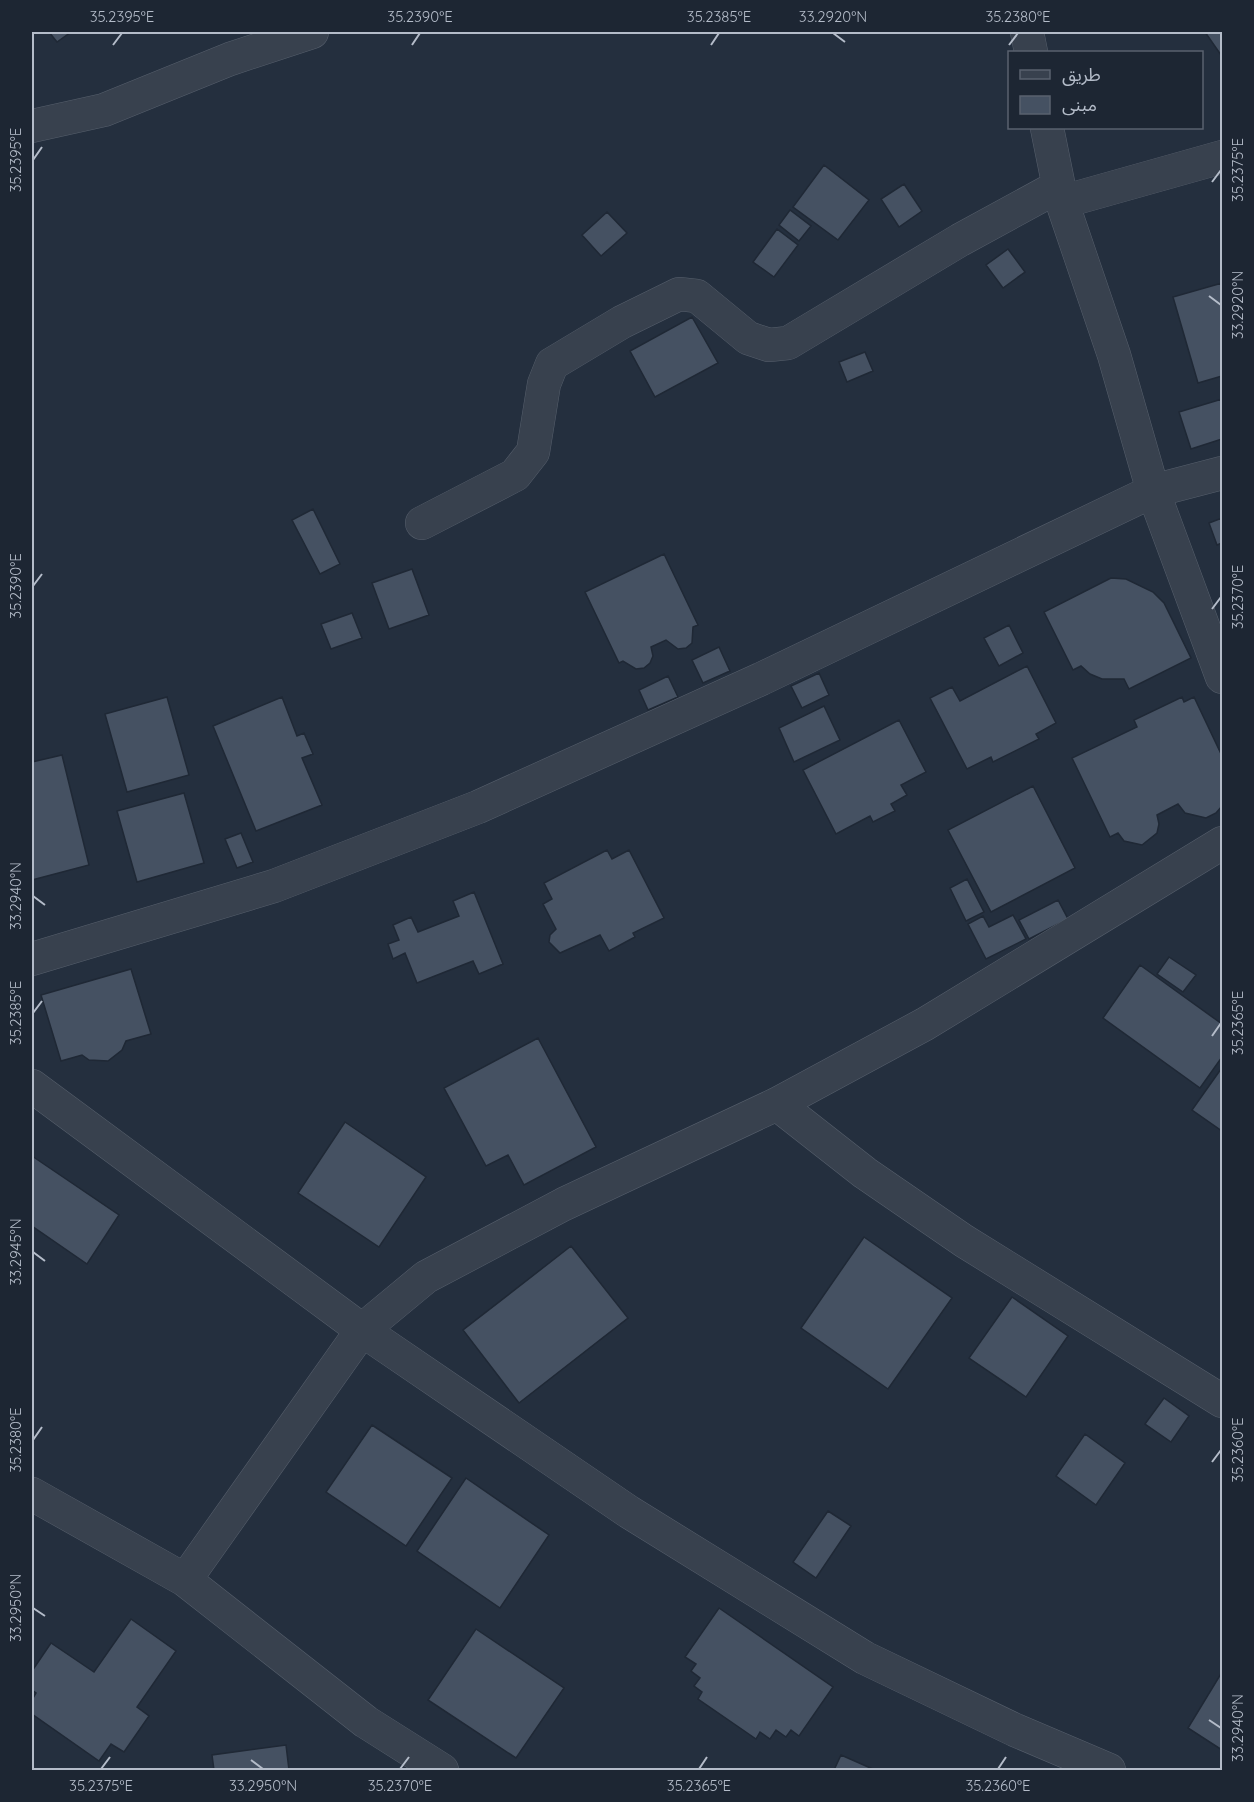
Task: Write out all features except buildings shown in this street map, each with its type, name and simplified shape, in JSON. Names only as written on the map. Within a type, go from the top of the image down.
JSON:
[{"type":"street","points":[[32,126],[104,111],[200,73],[230,58],[312,32]]},
{"type":"street","points":[[1027,32],[1032,51]]},
{"type":"street","points":[[1047,129],[1060,194],[1114,355],[1153,491],[1222,677]]},
{"type":"street","points":[[422,523],[515,475],[533,452],[544,384],[552,364],[622,322],[679,294],[697,297],[748,338],[769,345],[788,343],[960,240],[1060,194],[1222,157]]},
{"type":"street","points":[[32,959],[274,886],[478,807],[761,679],[1153,491],[1222,473]]},
{"type":"street","points":[[185,1580],[362,1330],[426,1277],[564,1204],[777,1104],[926,1024],[1222,843]]},
{"type":"street","points":[[32,1086],[362,1330],[629,1512],[865,1658],[1015,1730],[1108,1770]]},
{"type":"street","points":[[777,1104],[865,1173],[964,1240],[1222,1401]]},
{"type":"street","points":[[32,1494],[185,1580],[366,1722],[442,1770]]}]
